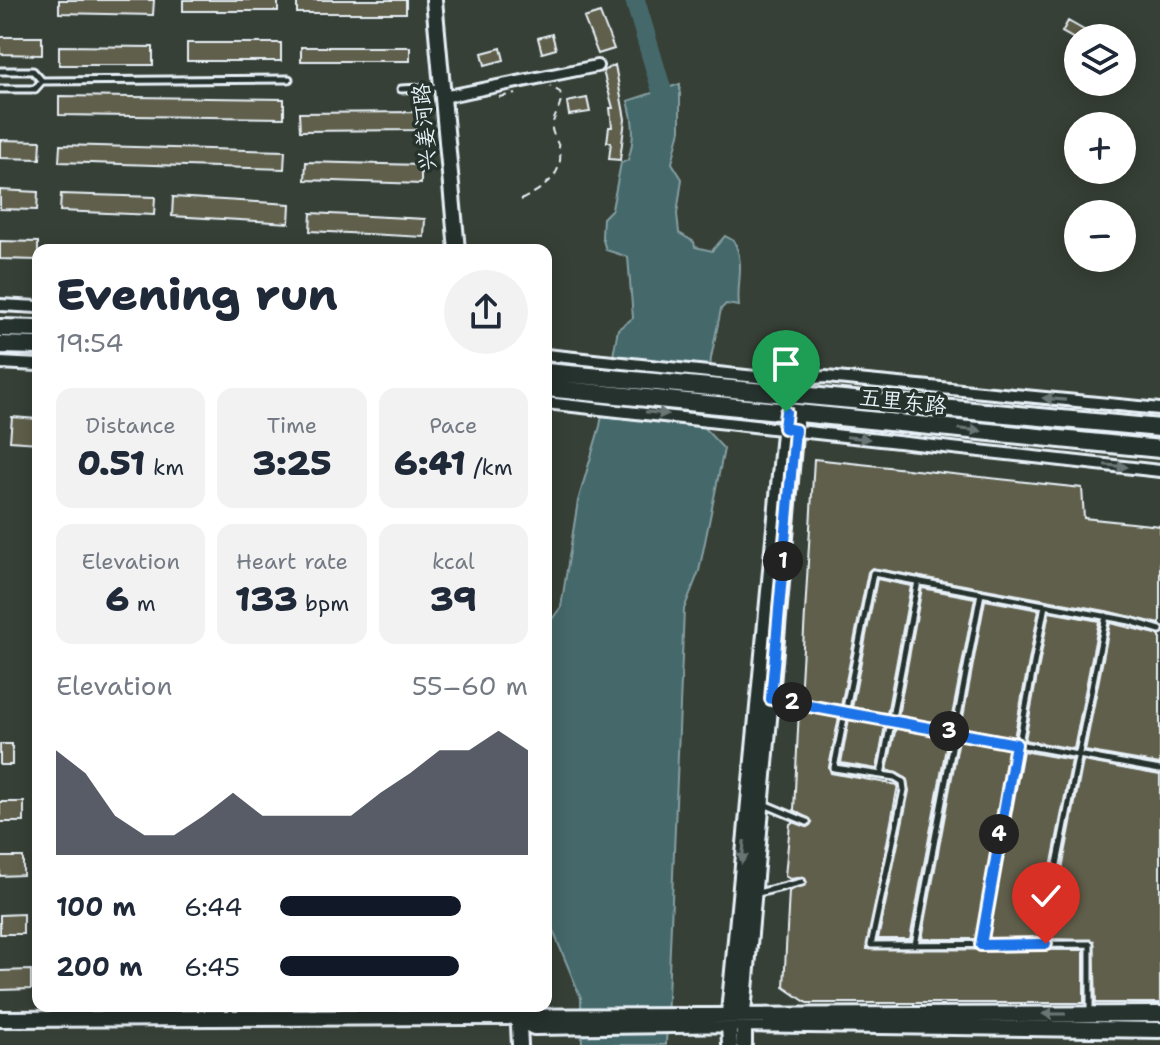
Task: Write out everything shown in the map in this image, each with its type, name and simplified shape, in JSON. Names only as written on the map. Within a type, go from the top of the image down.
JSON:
[{"type":"main road","points":[[0,328],[32,329]]},
{"type":"main road","points":[[0,345],[32,346]]},
{"type":"main road","name":"五里东路","points":[[552,374],[591,384],[726,398],[1160,428]]},
{"type":"main road","name":"五里东路","points":[[552,387],[591,384]]},
{"type":"main road","name":"五里东路","points":[[726,398],[790,421],[1160,449]]},
{"type":"street","name":"兴姜河路","points":[[434,0],[456,244]]},
{"type":"street","points":[[443,92],[597,66]]},
{"type":"street","points":[[0,305],[32,307]]},
{"type":"street","points":[[552,359],[591,384],[726,398],[784,380],[826,377],[1160,409]]},
{"type":"street","points":[[0,363],[32,365]]},
{"type":"street","points":[[552,400],[591,384]]},
{"type":"street","points":[[744,1045],[736,1019],[790,421],[1160,471]]},
{"type":"street","points":[[730,1045],[753,895],[762,803],[766,698]]},
{"type":"street","points":[[519,1012],[520,1045]]},
{"type":"street","points":[[0,1019],[519,1012],[534,1027],[571,1021],[1160,1014]]},
{"type":"street","points":[[736,1019],[1160,1030]]},
{"type":"lane","points":[[0,71],[33,71],[42,81]]},
{"type":"lane","points":[[0,89],[35,89],[42,81],[289,79]]},
{"type":"lane","points":[[401,89],[443,92]]},
{"type":"lane","points":[[1090,1014],[1090,944],[871,945],[904,790],[903,782],[895,777],[834,768],[873,573],[1106,616],[1160,630]]},
{"type":"lane","points":[[881,775],[918,581]]},
{"type":"lane","points":[[915,945],[981,593]]},
{"type":"lane","points":[[981,945],[1016,744],[1045,605]]},
{"type":"lane","points":[[1046,944],[1046,920],[1106,616]]},
{"type":"lane","points":[[766,698],[1160,770]]},
{"type":"lane","points":[[762,803],[807,822]]},
{"type":"lane","points":[[753,895],[802,882]]},
{"type":"path","points":[[521,200],[553,180],[559,165],[559,149],[552,126],[562,100],[556,88],[543,87]]},
{"type":"path","points":[[494,98],[518,93]]},
{"type":"water","points":[[680,84],[680,130],[672,163],[682,179],[677,214],[679,233],[694,242],[695,247],[712,251],[725,236],[734,241],[740,266],[739,306],[726,304],[721,309],[711,358],[705,429],[724,449],[699,571],[684,609],[666,1045],[582,1045],[581,998],[552,925],[552,619],[561,607],[578,501],[600,426],[618,329],[633,318],[628,257],[606,250],[602,237],[603,218],[612,209],[621,163],[628,160],[632,145],[628,101]]},
{"type":"building","points":[[59,0],[154,0],[153,15],[59,13]]},
{"type":"building","points":[[183,0],[278,0],[278,11],[183,11]]},
{"type":"building","points":[[297,0],[406,0],[406,13],[297,13]]},
{"type":"building","points":[[600,13],[614,49],[598,54],[584,18]]},
{"type":"building","points":[[552,34],[556,49],[542,53],[538,38]]},
{"type":"building","points":[[0,37],[42,37],[42,55],[0,54]]},
{"type":"building","points":[[187,43],[281,43],[281,61],[187,61]]},
{"type":"building","points":[[59,46],[153,47],[153,65],[59,65]]},
{"type":"building","points":[[301,47],[410,47],[410,61],[301,61]]},
{"type":"building","points":[[501,48],[504,60],[485,65],[482,53]]},
{"type":"building","points":[[615,65],[625,119],[620,160],[609,159],[611,142],[607,142],[609,127],[612,127],[610,108],[613,108],[603,71]]},
{"type":"building","points":[[59,96],[284,99],[284,118],[59,115]]},
{"type":"building","points":[[587,98],[590,112],[569,115],[567,102]]},
{"type":"building","points":[[416,112],[416,130],[300,131],[299,113]]},
{"type":"building","points":[[0,140],[41,141],[40,159],[0,158]]},
{"type":"building","points":[[60,145],[285,151],[284,169],[59,162]]},
{"type":"building","points":[[306,162],[421,165],[421,184],[305,180]]},
{"type":"building","points":[[0,190],[38,192],[37,210],[0,209]]},
{"type":"building","points":[[61,194],[155,197],[154,215],[60,211]]},
{"type":"building","points":[[173,197],[290,204],[289,223],[172,216]]},
{"type":"building","points":[[311,213],[425,219],[424,237],[310,231]]},
{"type":"building","points":[[0,241],[38,242],[32,244],[32,260],[0,259]]},
{"type":"building","points":[[12,417],[32,419],[32,443],[10,441]]},
{"type":"building","points":[[814,459],[1082,488],[1084,518],[1160,526],[1160,624],[1106,611],[872,568],[868,572],[841,706],[800,699]]},
{"type":"building","points":[[877,579],[911,586],[887,714],[852,708]]},
{"type":"building","points":[[922,588],[975,598],[950,726],[898,716]]},
{"type":"building","points":[[985,600],[1039,610],[1014,738],[961,728]]},
{"type":"building","points":[[1049,612],[1099,621],[1074,749],[1025,740]]},
{"type":"building","points":[[1110,623],[1160,635],[1160,764],[1085,751]]},
{"type":"building","points":[[799,710],[839,717],[829,767],[831,773],[898,785],[867,949],[1084,950],[1084,1003],[807,1003],[784,987],[789,891],[807,883],[804,877],[790,879],[785,876],[790,824],[793,822],[807,827],[812,822],[794,810]]},
{"type":"building","points":[[849,719],[885,725],[877,769],[841,763]]},
{"type":"building","points":[[896,727],[948,737],[910,939],[878,939],[909,791],[906,778],[887,770]]},
{"type":"building","points":[[959,739],[1012,749],[977,939],[922,939]]},
{"type":"building","points":[[0,744],[12,744],[12,765],[0,765]]},
{"type":"building","points":[[1023,751],[1072,760],[1041,919],[1040,939],[988,939]]},
{"type":"building","points":[[1083,761],[1160,775],[1160,1003],[1096,1003],[1094,941],[1052,939],[1052,921]]},
{"type":"building","points":[[0,802],[24,802],[24,822],[0,822]]},
{"type":"building","points":[[0,857],[23,857],[23,875],[0,876]]},
{"type":"building","points":[[23,914],[23,934],[0,934],[0,915]]},
{"type":"building","points":[[31,970],[31,989],[0,990],[0,971]]},
{"type":"waterway","points":[[635,0],[669,115]]},
{"type":"route","points":[[786,412],[784,428],[795,430],[771,699],[1016,744],[981,945],[1046,944]]}]
